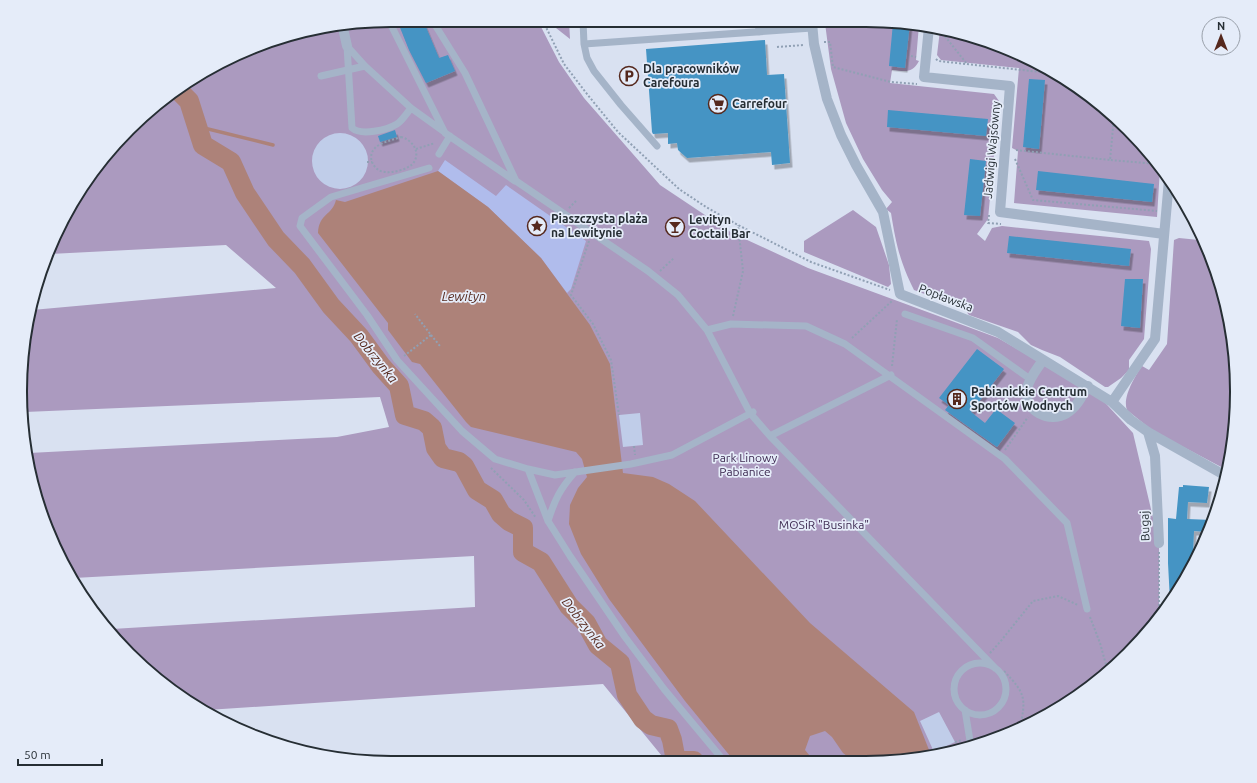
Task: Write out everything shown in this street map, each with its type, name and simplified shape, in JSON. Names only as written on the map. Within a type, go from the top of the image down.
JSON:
[{"type":"street","name":"Popławska","points":[[812,27],[814,44],[832,113],[856,165],[883,212],[900,294],[998,332],[1088,386],[1112,402],[1131,420],[1148,432],[1221,473]]},
{"type":"street","points":[[343,30],[347,46]]},
{"type":"street","name":"Jadwigi Wajsówny","points":[[928,32],[924,77],[1010,86],[1008,149],[1000,212],[1164,234]]},
{"type":"street","points":[[1112,402],[1154,339],[1168,188]]},
{"type":"street","points":[[1043,360],[1030,379],[1027,391],[1028,402],[1033,410],[1041,415],[1058,417],[1066,414],[1075,407],[1088,386]]},
{"type":"street","name":"Bugaj","points":[[1148,432],[1154,456],[1159,543]]},
{"type":"lane","points":[[392,27],[448,136]]},
{"type":"lane","points":[[436,27],[465,73],[516,181]]},
{"type":"lane","points":[[583,27],[584,44],[587,58],[594,71],[657,146]]},
{"type":"lane","points":[[758,27],[759,32]]},
{"type":"lane","points":[[584,44],[759,32],[797,27]]},
{"type":"lane","points":[[347,46],[352,128],[355,130],[374,132],[398,124],[411,108]]},
{"type":"lane","points":[[347,46],[365,66],[411,108],[448,136],[592,232],[678,294],[707,330],[752,413],[770,436],[995,668],[1001,675],[1005,683],[1006,692],[1003,701],[990,713],[982,715],[973,714],[959,705],[955,693],[955,682],[959,674],[965,669],[976,664],[988,665],[995,668]]},
{"type":"lane","points":[[322,76],[365,66]]},
{"type":"lane","points":[[439,154],[448,136]]},
{"type":"lane","points":[[429,168],[331,197],[302,218],[300,226],[367,315],[397,360],[462,431],[494,459],[555,475],[630,464],[672,454],[752,413]]},
{"type":"lane","points":[[905,314],[972,338],[1030,379]]},
{"type":"lane","points":[[707,330],[731,324],[806,326],[846,344],[1000,456],[1067,523],[1087,609]]},
{"type":"lane","points":[[770,436],[891,376]]},
{"type":"lane","points":[[528,469],[548,521],[570,556],[664,689],[719,756]]},
{"type":"lane","points":[[548,521],[556,498],[564,484],[575,472]]},
{"type":"lane","points":[[965,710],[970,741]]},
{"type":"path","points":[[546,27],[564,64],[618,132],[679,190],[738,225],[811,262],[900,294],[846,344]]},
{"type":"path","points":[[943,35],[967,64]]},
{"type":"path","points":[[936,58],[938,61],[1040,72]]},
{"type":"path","points":[[1110,160],[1113,124]]},
{"type":"path","points":[[416,149],[448,136]]},
{"type":"path","points":[[401,137],[407,138],[416,149],[414,162],[410,166],[389,173],[381,172],[375,168],[372,162],[374,148],[380,144],[401,137]]},
{"type":"path","points":[[1008,149],[1150,163]]},
{"type":"path","points":[[1008,149],[1033,200],[1158,211],[1159,204]]},
{"type":"path","points":[[367,162],[372,162]]},
{"type":"path","points":[[731,324],[743,271],[738,225]]},
{"type":"path","points":[[592,232],[571,294],[593,324],[611,360],[619,415]]},
{"type":"path","points":[[655,276],[674,258]]},
{"type":"path","points":[[415,314],[440,346]]},
{"type":"path","points":[[891,376],[898,316]]},
{"type":"path","points":[[407,354],[431,335]]},
{"type":"path","points":[[1000,456],[1033,410]]},
{"type":"path","points":[[486,463],[524,500],[537,519]]},
{"type":"path","name":"Bugaj","points":[[1159,543],[1159,608]]},
{"type":"path","points":[[985,658],[1033,601],[1058,596],[1087,609],[1100,643],[1106,666]]},
{"type":"path","points":[[1021,721],[1024,707]]},
{"type":"green space","name":"MOSiR \"Businka\"","points":[[392,27],[541,27],[559,62],[584,98],[660,185],[732,233],[808,268],[998,338],[1098,395],[1133,433],[1159,543],[1159,608],[1140,632],[1106,666],[1068,695],[1048,707],[983,737],[960,744],[913,753],[866,756],[662,756],[603,684],[214,710],[189,695],[151,666],[115,629],[475,607],[474,556],[78,578],[65,553],[46,509],[39,486],[32,453],[337,437],[389,427],[380,397],[28,412],[28,368],[30,344],[36,310],[276,288],[226,245],[54,254],[65,230],[88,189],[117,151],[151,117],[170,102],[189,88],[230,65],[274,46],[297,39],[344,30]]},
{"type":"green space","points":[[569,27],[570,39],[556,28]]},
{"type":"green space","points":[[826,27],[866,27],[913,30],[918,31],[916,60],[919,61],[914,68],[908,71],[892,70],[890,83],[994,94],[999,101],[988,219],[977,234],[985,241],[992,228],[1002,226],[1149,241],[1151,249],[1144,339],[1129,360],[1129,370],[1121,378],[1108,387],[1105,387],[1060,357],[1031,345],[1018,332],[969,315],[960,303],[943,301],[914,290],[905,271],[899,253],[891,213],[886,209],[892,202],[882,190],[863,159],[846,123],[831,69]]},
{"type":"green space","points":[[939,35],[960,39],[1005,55],[1048,76],[1068,88],[1106,117],[1140,151],[1160,176],[1157,217],[1014,203],[1018,151],[1012,148],[1019,68],[941,60],[937,55]]},
{"type":"green space","points":[[853,210],[876,227],[889,265],[891,284],[888,287],[804,252],[804,241]]},
{"type":"green space","points":[[1179,238],[1196,240],[1211,274],[1223,320],[1227,344],[1230,392],[1227,439],[1222,467],[1153,431],[1127,410],[1126,405],[1126,399],[1130,387],[1142,366],[1149,370],[1167,344],[1174,240]]},
{"type":"sand","name":"Piaszczysta plaża na Lewitynie","points":[[445,160],[496,196],[506,185],[586,241],[571,289],[567,293],[541,258],[488,207],[438,171]]},
{"type":"shaded area","points":[[340,133],[351,135],[360,141],[366,150],[368,161],[366,172],[360,181],[351,187],[340,189],[329,187],[320,181],[314,172],[312,161],[314,150],[320,141],[329,135]]},
{"type":"shaded area","points":[[640,413],[643,445],[623,447],[619,415]]},
{"type":"shaded area","points":[[939,712],[955,742],[943,748],[933,750],[920,721]]},
{"type":"water","name":"Lewityn","points":[[438,171],[488,207],[541,258],[590,325],[610,364],[623,473],[653,477],[669,484],[695,501],[810,623],[914,712],[929,750],[889,755],[847,756],[843,753],[832,737],[825,731],[810,736],[805,750],[810,756],[730,756],[685,701],[609,599],[581,554],[569,524],[570,505],[578,488],[587,477],[582,459],[576,452],[471,427],[466,422],[420,364],[412,362],[388,330],[388,323],[318,233],[319,226],[323,218],[332,209],[336,200],[345,202]]},
{"type":"building","points":[[400,27],[426,27],[439,58],[448,55],[455,71],[426,83],[409,50]]},
{"type":"building","points":[[893,28],[909,30],[905,68],[889,66]]},
{"type":"building","name":"Carrefour","points":[[765,40],[767,75],[784,74],[790,163],[772,165],[771,152],[687,158],[678,150],[677,143],[668,144],[668,133],[653,134],[646,49]]},
{"type":"building","points":[[1029,79],[1045,80],[1039,149],[1023,147]]},
{"type":"building","points":[[888,110],[988,119],[986,136],[887,127]]},
{"type":"building","points":[[395,130],[397,137],[380,142],[378,136]]},
{"type":"building","points":[[970,159],[986,161],[980,216],[964,215]]},
{"type":"building","points":[[1038,171],[1154,184],[1152,202],[1036,190]]},
{"type":"building","points":[[1009,236],[1131,249],[1129,266],[1007,253]]},
{"type":"building","points":[[1125,279],[1143,279],[1140,328],[1121,326]]},
{"type":"building","name":"Pabianickie Centrum Sportów Wodnych","points":[[977,349],[1004,369],[971,412],[985,423],[996,409],[1015,423],[997,447],[945,410],[949,405],[939,398]]},
{"type":"building","points":[[1183,485],[1209,487],[1207,503],[1188,502],[1187,519],[1207,520],[1202,532],[1194,531],[1193,551],[1170,593],[1168,518],[1176,519],[1179,487],[1183,487]]},
{"type":"waterway","name":"Dobrzynka","points":[[182,94],[189,101],[203,145],[231,162],[245,193],[276,239],[302,266],[331,306],[359,336],[381,366],[399,386],[405,415],[424,421],[432,428],[436,448],[443,458],[459,462],[464,466],[477,490],[493,500],[501,514],[509,521],[523,528],[523,552],[541,562],[569,606],[586,623],[598,645],[620,663],[627,695],[643,719],[651,725],[668,729],[675,756]]},
{"type":"waterway","points":[[196,126],[273,145]]},
{"type":"place","name":"Dla pracowników Carefoura","points":[[629,76]]},
{"type":"place","name":"Carrefour","points":[[718,104]]},
{"type":"place","name":"Piaszczysta plaża na Lewitynie","points":[[537,226]]},
{"type":"place","name":"Levityn Coctail Bar","points":[[675,227]]},
{"type":"place","name":"Pabianickie Centrum Sportów Wodnych","points":[[957,399]]},
{"type":"park label","name":"Park Linowy Pabianice","points":[[745,465]]}]
